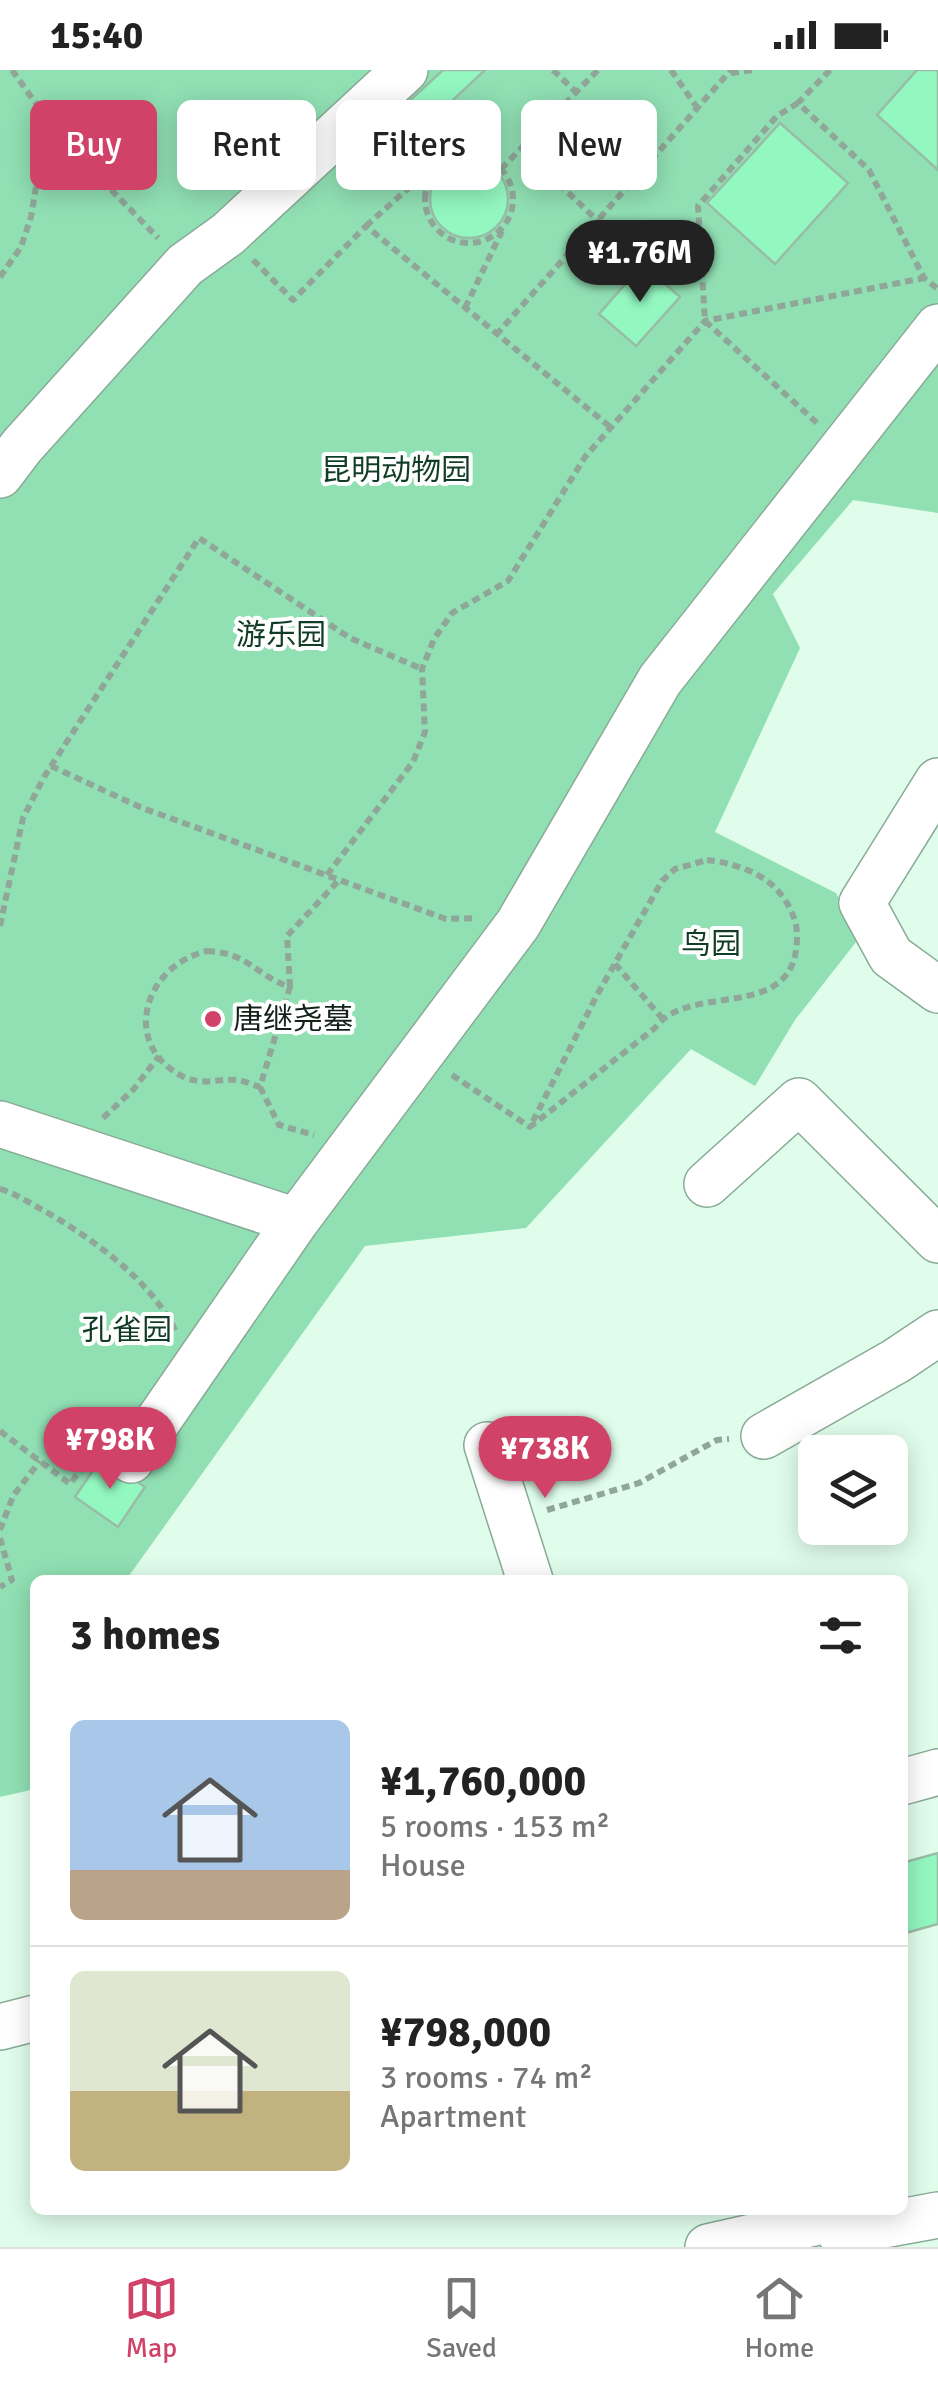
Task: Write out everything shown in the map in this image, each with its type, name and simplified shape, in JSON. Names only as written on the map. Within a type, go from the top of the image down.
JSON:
[{"type":"street","points":[[0,476],[22,446],[185,266],[228,234],[405,70]]},
{"type":"street","points":[[131,1460],[350,1147],[518,924],[660,680],[938,328]]},
{"type":"street","points":[[938,780],[862,902],[891,956],[938,990]]},
{"type":"street","points":[[707,1184],[799,1101],[938,1240]]},
{"type":"street","points":[[0,1124],[296,1222]]},
{"type":"street","points":[[764,1436],[938,1333]]},
{"type":"street","points":[[487,1445],[528,1575]]},
{"type":"street","points":[[908,1780],[938,1772]]},
{"type":"street","points":[[0,2027],[30,2019]]},
{"type":"street","points":[[908,2203],[938,2198]]},
{"type":"street","points":[[708,2247],[849,2215]]},
{"type":"street","points":[[774,2247],[938,2215]]},
{"type":"path","points":[[12,70],[33,100]]},
{"type":"path","points":[[553,70],[576,92]]},
{"type":"path","points":[[568,100],[598,70]]},
{"type":"path","points":[[671,70],[698,109]]},
{"type":"path","points":[[496,336],[731,71],[753,70]]},
{"type":"path","points":[[830,70],[798,103],[777,116],[698,206],[704,321],[844,448]]},
{"type":"path","points":[[798,103],[869,170],[924,278],[938,289]]},
{"type":"path","points":[[465,308],[507,221],[513,193],[502,169],[521,148]]},
{"type":"path","points":[[0,277],[21,247],[32,217],[36,190]]},
{"type":"path","points":[[111,190],[185,266]]},
{"type":"path","points":[[228,234],[293,300],[406,190]]},
{"type":"path","points":[[426,190],[425,202],[435,228],[458,242],[472,243],[498,232],[507,221]]},
{"type":"path","points":[[566,190],[598,220]]},
{"type":"path","points":[[366,226],[610,426]]},
{"type":"path","points":[[327,875],[413,762],[424,732],[422,669],[434,639],[452,613],[508,582],[586,457],[704,321],[924,278]]},
{"type":"path","points":[[0,926],[23,818],[51,766],[200,538],[350,638],[422,669]]},
{"type":"path","points":[[51,766],[140,807],[446,919],[477,918],[518,924]]},
{"type":"path","points":[[707,860],[723,862],[771,884],[791,909],[797,924],[796,956],[786,974],[760,995],[693,1005],[662,1018],[655,1028],[530,1127],[662,881],[675,869],[707,860]]},
{"type":"path","points":[[260,1087],[290,987],[287,936],[339,880]]},
{"type":"path","points":[[290,987],[267,979],[242,957],[207,951],[190,955],[162,974],[148,1006],[151,1040],[158,1056],[185,1078],[219,1083],[236,1079],[260,1087],[280,1125],[350,1147]]},
{"type":"path","points":[[615,964],[662,1018]]},
{"type":"path","points":[[420,1053],[530,1127]]},
{"type":"path","points":[[88,1151],[100,1120],[132,1090],[158,1056]]},
{"type":"path","points":[[0,1189],[82,1233],[120,1262],[170,1320],[195,1369]]},
{"type":"path","points":[[0,1430],[70,1484]]},
{"type":"path","points":[[512,1520],[639,1483],[717,1440],[764,1436]]},
{"type":"path","points":[[0,1530],[13,1496],[40,1462]]},
{"type":"path","points":[[0,1538],[12,1580],[0,1587]]},
{"type":"green space","name":"昆明动物园","points":[[0,70],[938,70],[938,513],[853,500],[773,594],[800,648],[715,832],[836,893],[860,937],[795,1020],[755,1086],[691,1049],[526,1228],[365,1246],[130,1575],[30,1575],[30,1790],[0,1797]]},
{"type":"building","points":[[443,70],[485,70],[453,100],[410,100]]},
{"type":"building","points":[[917,70],[938,70],[938,170],[877,115]]},
{"type":"building","points":[[780,123],[848,183],[775,264],[707,203]]},
{"type":"building","points":[[501,179],[505,184],[505,214],[484,235],[454,235],[433,214],[432,190],[501,190]]},
{"type":"building","points":[[643,264],[680,297],[636,346],[599,314]]},
{"type":"building","points":[[102,1457],[145,1487],[118,1527],[75,1497]]},
{"type":"building","points":[[938,1853],[938,1924],[908,1932],[908,1861]]},
{"type":"place","name":"唐继尧墓","points":[[213,1019]]},
{"type":"park label","name":"游乐园","points":[[281,635]]},
{"type":"park label","name":"鸟园","points":[[711,944]]},
{"type":"park label","name":"孔雀园","points":[[127,1330]]}]
